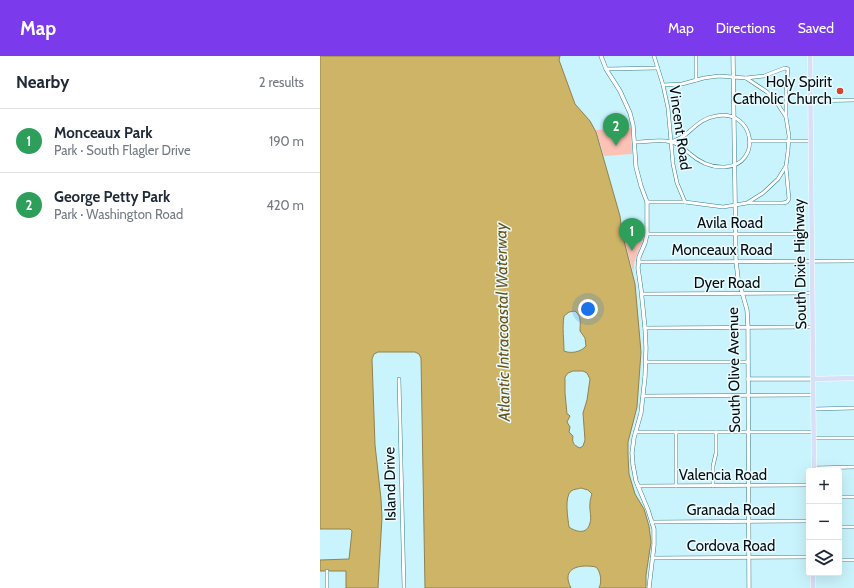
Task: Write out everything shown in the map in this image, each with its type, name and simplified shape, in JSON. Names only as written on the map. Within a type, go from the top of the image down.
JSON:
[{"type":"main road","name":"South Dixie Highway","points":[[810,56],[814,468]]},
{"type":"main road","points":[[814,379],[854,378]]},
{"type":"main road","points":[[813,576],[813,588]]},
{"type":"street","points":[[601,56],[606,69],[627,105],[633,125],[636,167],[647,202],[647,234],[638,262],[645,328],[646,362],[641,413],[635,432],[632,460],[638,486],[652,522],[654,537],[650,588]]},
{"type":"street","name":"Vincent Road","points":[[654,56],[668,108],[671,154],[675,174],[685,202]]},
{"type":"street","points":[[696,56],[696,80]]},
{"type":"street","name":"South Olive Avenue","points":[[733,56],[736,261],[738,278],[747,310],[748,327],[749,588]]},
{"type":"street","points":[[606,69],[658,68]]},
{"type":"street","points":[[647,202],[685,202],[714,206],[747,203],[783,203],[787,202],[789,199],[786,166],[789,141],[786,117],[788,69],[785,68],[764,76],[746,78],[719,76],[682,84],[663,85]]},
{"type":"street","points":[[746,78],[767,92],[777,103],[786,117]]},
{"type":"street","points":[[810,101],[854,100]]},
{"type":"street","points":[[635,142],[671,142],[683,147],[695,158],[707,165],[718,167],[735,165],[746,154],[750,141],[749,133],[745,126],[734,117],[725,115],[710,117],[694,126],[685,135],[671,142]]},
{"type":"street","points":[[750,141],[811,141]]},
{"type":"street","points":[[747,203],[769,188],[778,179],[786,166]]},
{"type":"street","name":"Avila Road","points":[[647,234],[812,234]]},
{"type":"street","name":"Monceaux Road","points":[[638,262],[854,261]]},
{"type":"street","name":"Dyer Road","points":[[642,294],[813,293]]},
{"type":"street","points":[[645,328],[813,327]]},
{"type":"street","points":[[646,362],[748,362]]},
{"type":"street","points":[[748,379],[814,379]]},
{"type":"street","name":"Island Drive","points":[[399,380],[404,588]]},
{"type":"street","points":[[643,396],[814,395]]},
{"type":"street","points":[[814,408],[854,408]]},
{"type":"street","points":[[635,432],[814,432]]},
{"type":"street","points":[[676,432],[676,486]]},
{"type":"street","points":[[713,486],[716,432]]},
{"type":"street","points":[[814,438],[854,438]]},
{"type":"street","points":[[842,468],[854,468]]},
{"type":"street","name":"Valencia Road","points":[[638,486],[806,486]]},
{"type":"street","points":[[842,497],[854,497]]},
{"type":"street","name":"Granada Road","points":[[652,522],[806,521]]},
{"type":"street","points":[[842,527],[854,527]]},
{"type":"street","name":"Cordova Road","points":[[652,558],[806,557]]},
{"type":"street","points":[[842,560],[854,560]]},
{"type":"street","points":[[327,571],[327,588]]},
{"type":"shaded area","points":[[631,128],[632,154],[604,156],[596,130]]},
{"type":"shaded area","points":[[622,232],[644,232],[642,243],[636,257],[634,274]]},
{"type":"water","name":"Atlantic Intracoastal Waterway","points":[[320,56],[560,56],[559,60],[575,104],[590,121],[596,132],[620,216],[622,233],[635,284],[641,352],[637,407],[628,442],[628,455],[629,474],[635,494],[644,509],[649,526],[651,542],[646,575],[646,588],[599,588],[600,577],[598,569],[596,567],[584,566],[574,568],[570,571],[568,581],[571,588],[425,588],[421,358],[419,354],[415,352],[378,352],[374,354],[372,359],[375,445],[382,517],[378,588],[346,588],[346,571],[320,571],[320,560],[349,559],[352,531],[350,529],[320,529]],"holes":[[[575,311],[580,318],[580,331],[585,338],[586,346],[579,351],[567,352],[564,351],[564,316],[569,312]],[[573,371],[583,371],[587,373],[590,379],[587,400],[583,413],[585,440],[583,446],[580,448],[574,443],[573,436],[569,432],[570,427],[567,422],[570,416],[567,414],[565,377],[568,373]],[[581,488],[588,490],[592,494],[590,502],[590,523],[589,527],[584,531],[578,531],[569,527],[567,508],[569,494],[572,490]]]},
{"type":"place","name":"Holy Spirit Catholic Church","points":[[840,91]]},
{"type":"place","name":"George Petty Park","points":[[616,146]]},
{"type":"place","name":"Monceaux Park","points":[[632,251]]}]
